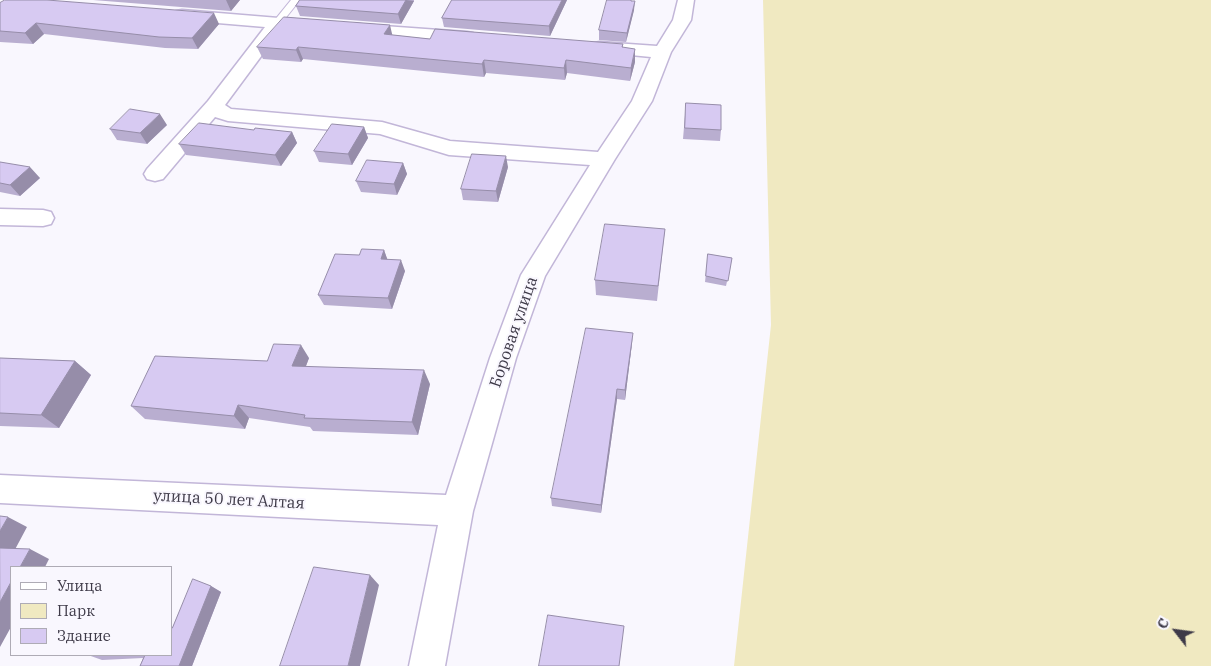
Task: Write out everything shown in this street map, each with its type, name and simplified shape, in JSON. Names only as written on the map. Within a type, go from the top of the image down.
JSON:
[{"type":"street","name":"Боровая улица","points":[[427,666],[457,511],[503,358],[533,275],[604,159],[642,102],[662,52],[682,20],[686,0]]},
{"type":"street","points":[[161,13],[484,39]]},
{"type":"street","points":[[155,174],[215,105],[277,23]]},
{"type":"street","points":[[583,46],[662,52]]},
{"type":"street","points":[[215,105],[218,111],[228,115],[382,128],[449,148],[604,159]]},
{"type":"street","points":[[0,216],[43,218]]},
{"type":"street","name":"улица 50 лет Алтая","points":[[0,489],[457,511]]},
{"type":"lane","points":[[277,23],[296,0]]},
{"type":"green space","points":[[763,0],[1211,0],[1211,666],[734,666],[771,325]]},
{"type":"building","points":[[5,0],[47,0],[214,13],[192,38],[159,37],[36,23],[25,33],[0,31],[0,3]]},
{"type":"building","points":[[300,0],[406,0],[398,14],[296,6]]},
{"type":"building","points":[[452,0],[562,0],[549,26],[442,18]]},
{"type":"building","points":[[607,0],[635,1],[627,33],[599,30]]},
{"type":"building","points":[[284,17],[390,25],[384,34],[430,39],[435,29],[623,44],[622,47],[635,49],[631,68],[566,60],[564,68],[484,60],[482,64],[298,47],[296,50],[257,47]]},
{"type":"building","points":[[686,103],[721,105],[721,130],[685,128]]},
{"type":"building","points":[[130,109],[160,114],[140,133],[110,129]]},
{"type":"building","points":[[199,123],[254,130],[255,128],[292,132],[275,155],[179,144]]},
{"type":"building","points":[[332,124],[364,127],[348,154],[314,151]]},
{"type":"building","points":[[472,154],[506,156],[496,191],[461,189]]},
{"type":"building","points":[[367,160],[403,163],[394,184],[356,181]]},
{"type":"building","points":[[0,162],[30,167],[10,185],[0,183]]},
{"type":"building","points":[[605,224],[665,229],[658,286],[595,280]]},
{"type":"building","points":[[362,249],[384,250],[381,259],[401,260],[388,298],[318,295],[335,254],[359,255]]},
{"type":"building","points":[[708,254],[732,258],[728,281],[706,276]]},
{"type":"building","points":[[586,328],[633,333],[625,390],[617,389],[601,505],[551,498]]},
{"type":"building","points":[[274,344],[301,345],[292,366],[424,370],[412,422],[304,418],[305,415],[238,405],[234,416],[131,406],[155,356],[267,361]]},
{"type":"building","points":[[0,358],[75,361],[41,415],[0,413]]},
{"type":"building","points":[[0,516],[8,517],[0,531]]},
{"type":"building","points":[[0,548],[30,549],[21,566],[10,566],[10,584],[0,602]]},
{"type":"building","points":[[314,567],[370,575],[348,666],[280,666]]},
{"type":"building","points":[[193,579],[211,586],[179,666],[140,666],[145,656],[172,656],[172,628]]},
{"type":"building","points":[[548,615],[624,626],[619,666],[539,666]]}]
